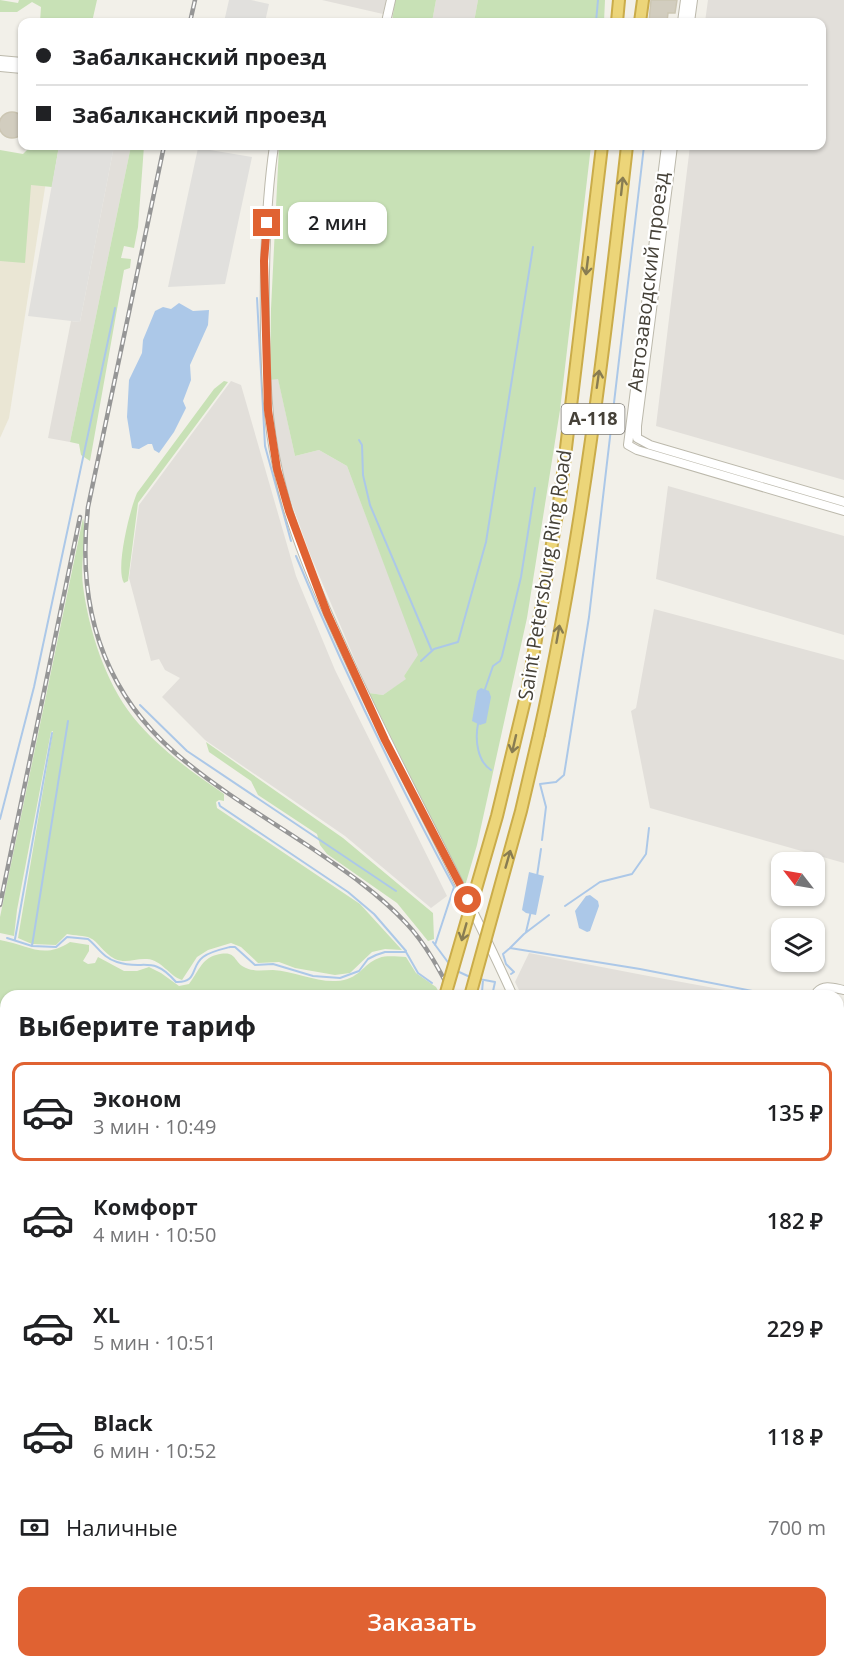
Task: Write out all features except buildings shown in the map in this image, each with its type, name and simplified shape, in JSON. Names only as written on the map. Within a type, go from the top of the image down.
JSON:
[{"type":"highway","points":[[617,18],[619,0]]},
{"type":"highway","points":[[641,18],[643,0]]},
{"type":"highway","name":"Saint Petersburg Ring Road","points":[[447,990],[497,816],[528,687],[561,490],[602,150]]},
{"type":"highway","name":"Saint Petersburg Ring Road","points":[[472,990],[521,812],[548,692],[584,484],[609,302],[627,150]]},
{"type":"street","points":[[387,18],[391,0]]},
{"type":"street","points":[[683,18],[685,0]]},
{"type":"street","points":[[691,18],[693,0]]},
{"type":"street","points":[[0,60],[18,62]]},
{"type":"street","points":[[0,67],[18,69]]},
{"type":"street","points":[[274,150],[264,261],[268,410],[277,469],[304,557],[327,613],[385,740],[484,931],[510,990]]},
{"type":"street","name":"Автозаводский проезд","points":[[665,150],[628,445],[637,450],[844,511]]},
{"type":"street","name":"Автозаводский проезд","points":[[673,150],[637,438],[650,445],[844,502]]},
{"type":"street","points":[[819,990],[827,987],[844,990]]},
{"type":"shaded area","points":[[229,0],[251,0],[269,4],[266,18],[225,18]]},
{"type":"shaded area","points":[[322,0],[386,0],[383,14]]},
{"type":"shaded area","points":[[436,0],[478,0],[475,18],[433,18]]},
{"type":"shaded area","points":[[708,0],[844,0],[844,480],[656,426],[690,150],[826,150],[826,18],[706,18]]},
{"type":"shaded area","points":[[58,150],[113,150],[80,322],[28,316]]},
{"type":"shaded area","points":[[113,150],[130,150],[70,442],[48,438],[71,321],[80,322]]},
{"type":"shaded area","points":[[198,150],[252,157],[225,284],[168,287]]},
{"type":"shaded area","points":[[0,159],[49,162],[9,418],[0,438]]},
{"type":"shaded area","points":[[278,378],[295,456],[319,450],[347,466],[419,655],[404,676],[407,679],[383,695],[369,693],[310,554],[280,471],[270,380]]},
{"type":"shaded area","points":[[231,381],[241,385],[296,576],[335,670],[447,896],[431,908],[345,836],[205,740],[162,697],[180,678],[165,670],[159,659],[151,661],[129,578],[139,505]]},
{"type":"shaded area","points":[[668,486],[844,536],[844,635],[656,579]]},
{"type":"shaded area","points":[[654,609],[844,660],[844,863],[825,858],[825,852],[805,852],[650,808],[631,711],[636,708]]},
{"type":"shaded area","points":[[529,953],[725,990],[519,990],[515,982]]},
{"type":"green space","points":[[0,0],[18,3],[19,0],[97,0],[93,18],[40,18],[41,7],[32,2],[17,12],[0,12]]},
{"type":"green space","points":[[395,0],[436,0],[433,18],[393,18]]},
{"type":"green space","points":[[478,0],[605,0],[604,18],[475,18]]},
{"type":"green space","points":[[0,150],[23,154],[27,150],[58,150],[52,187],[31,185],[25,263],[0,261]]},
{"type":"green space","points":[[130,150],[144,150],[138,227],[134,248],[124,246],[121,258],[131,259],[130,268],[124,270],[90,461],[81,455],[79,444],[70,442]]},
{"type":"green space","points":[[279,150],[591,150],[560,410],[527,618],[477,845],[465,886],[369,693],[383,695],[406,679],[404,676],[418,655],[347,466],[319,450],[295,456],[278,379],[270,380]]},
{"type":"green space","points":[[224,381],[228,382],[138,503],[128,581],[124,583],[122,553],[127,525],[137,493],[214,389]]},
{"type":"green space","points":[[83,518],[82,578],[89,620],[106,672],[133,717],[164,749],[224,794],[224,801],[216,802],[217,808],[360,904],[402,950],[385,949],[372,952],[350,973],[335,975],[295,968],[279,962],[258,963],[241,947],[231,943],[208,950],[197,957],[182,980],[152,960],[115,959],[88,937],[67,934],[56,945],[32,944],[18,938],[53,731],[17,910],[14,936],[0,933],[0,917]]},
{"type":"green space","points":[[206,742],[343,838],[433,913],[434,939],[428,941],[397,903],[327,854],[320,845],[317,834],[258,795],[251,781],[209,752]]},
{"type":"green space","points":[[0,940],[44,951],[70,942],[89,945],[89,951],[83,961],[88,964],[95,963],[98,957],[124,971],[137,971],[149,967],[179,986],[189,984],[207,959],[223,954],[231,955],[249,969],[281,971],[328,981],[350,978],[379,958],[406,957],[416,973],[438,990],[0,990]]},
{"type":"water","points":[[179,303],[193,311],[209,310],[208,325],[190,365],[191,380],[183,401],[186,408],[174,432],[159,453],[154,450],[152,444],[139,449],[132,448],[127,417],[129,380],[142,353],[143,340],[155,311],[163,307],[171,309]]},
{"type":"water","points":[[481,688],[489,691],[491,697],[486,723],[480,725],[472,721],[477,691]]},
{"type":"water","points":[[529,872],[544,876],[536,915],[522,910]]},
{"type":"water","points":[[590,895],[598,901],[599,906],[590,931],[587,932],[579,928],[575,911],[586,896]]},
{"type":"waterway","points":[[596,18],[598,0]]},
{"type":"waterway","points":[[542,840],[546,807],[540,784],[556,782],[564,775],[589,617],[644,150]]},
{"type":"waterway","points":[[421,661],[434,649],[458,642],[486,542],[533,247]]},
{"type":"waterway","points":[[257,298],[265,446],[291,541]]},
{"type":"waterway","points":[[0,819],[34,687],[115,308]]},
{"type":"waterway","points":[[359,440],[362,445],[363,475],[370,505],[432,651]]},
{"type":"waterway","points":[[484,692],[493,666],[500,661],[502,656],[521,577],[535,488]]},
{"type":"waterway","points":[[296,556],[371,724],[454,887],[435,945]]},
{"type":"waterway","points":[[140,705],[187,751],[396,891]]},
{"type":"waterway","points":[[32,946],[68,721]]},
{"type":"waterway","points":[[478,724],[478,749],[486,766],[491,770]]},
{"type":"waterway","points":[[15,939],[52,733]]},
{"type":"waterway","points":[[219,803],[220,806],[348,892],[374,914],[406,951]]},
{"type":"waterway","points":[[565,906],[600,882],[632,874],[646,854],[649,828]]},
{"type":"waterway","points":[[537,876],[541,849]]},
{"type":"waterway","points":[[526,932],[531,911]]},
{"type":"waterway","points":[[549,915],[510,948],[640,969],[747,990]]},
{"type":"waterway","points":[[7,938],[32,946],[56,947],[67,937],[88,939],[112,960],[160,968],[176,982],[188,980],[199,961],[206,955],[230,947],[235,947],[255,965],[273,964],[313,976],[340,978],[359,971],[368,959],[376,955],[385,952],[406,952],[418,973],[432,983]]},
{"type":"waterway","points":[[433,942],[450,965]]},
{"type":"waterway","points":[[510,948],[503,954],[506,964],[514,972],[511,974]]},
{"type":"waterway","points":[[457,971],[470,977]]},
{"type":"waterway","points":[[479,979],[495,982],[493,990]]},
{"type":"waterway","points":[[482,990],[483,980]]},
{"type":"railway","points":[[191,18],[195,0]]},
{"type":"railway","points":[[163,150],[88,507],[85,545],[87,581],[92,615],[102,648],[116,680],[134,709],[158,737],[216,785],[335,864],[384,902],[420,940],[450,990]]},
{"type":"railway","points":[[0,905],[80,517]]},
{"type":"route","points":[[267,223],[264,261],[268,410],[277,469],[289,511],[304,557],[327,613],[385,740],[468,900]]}]
